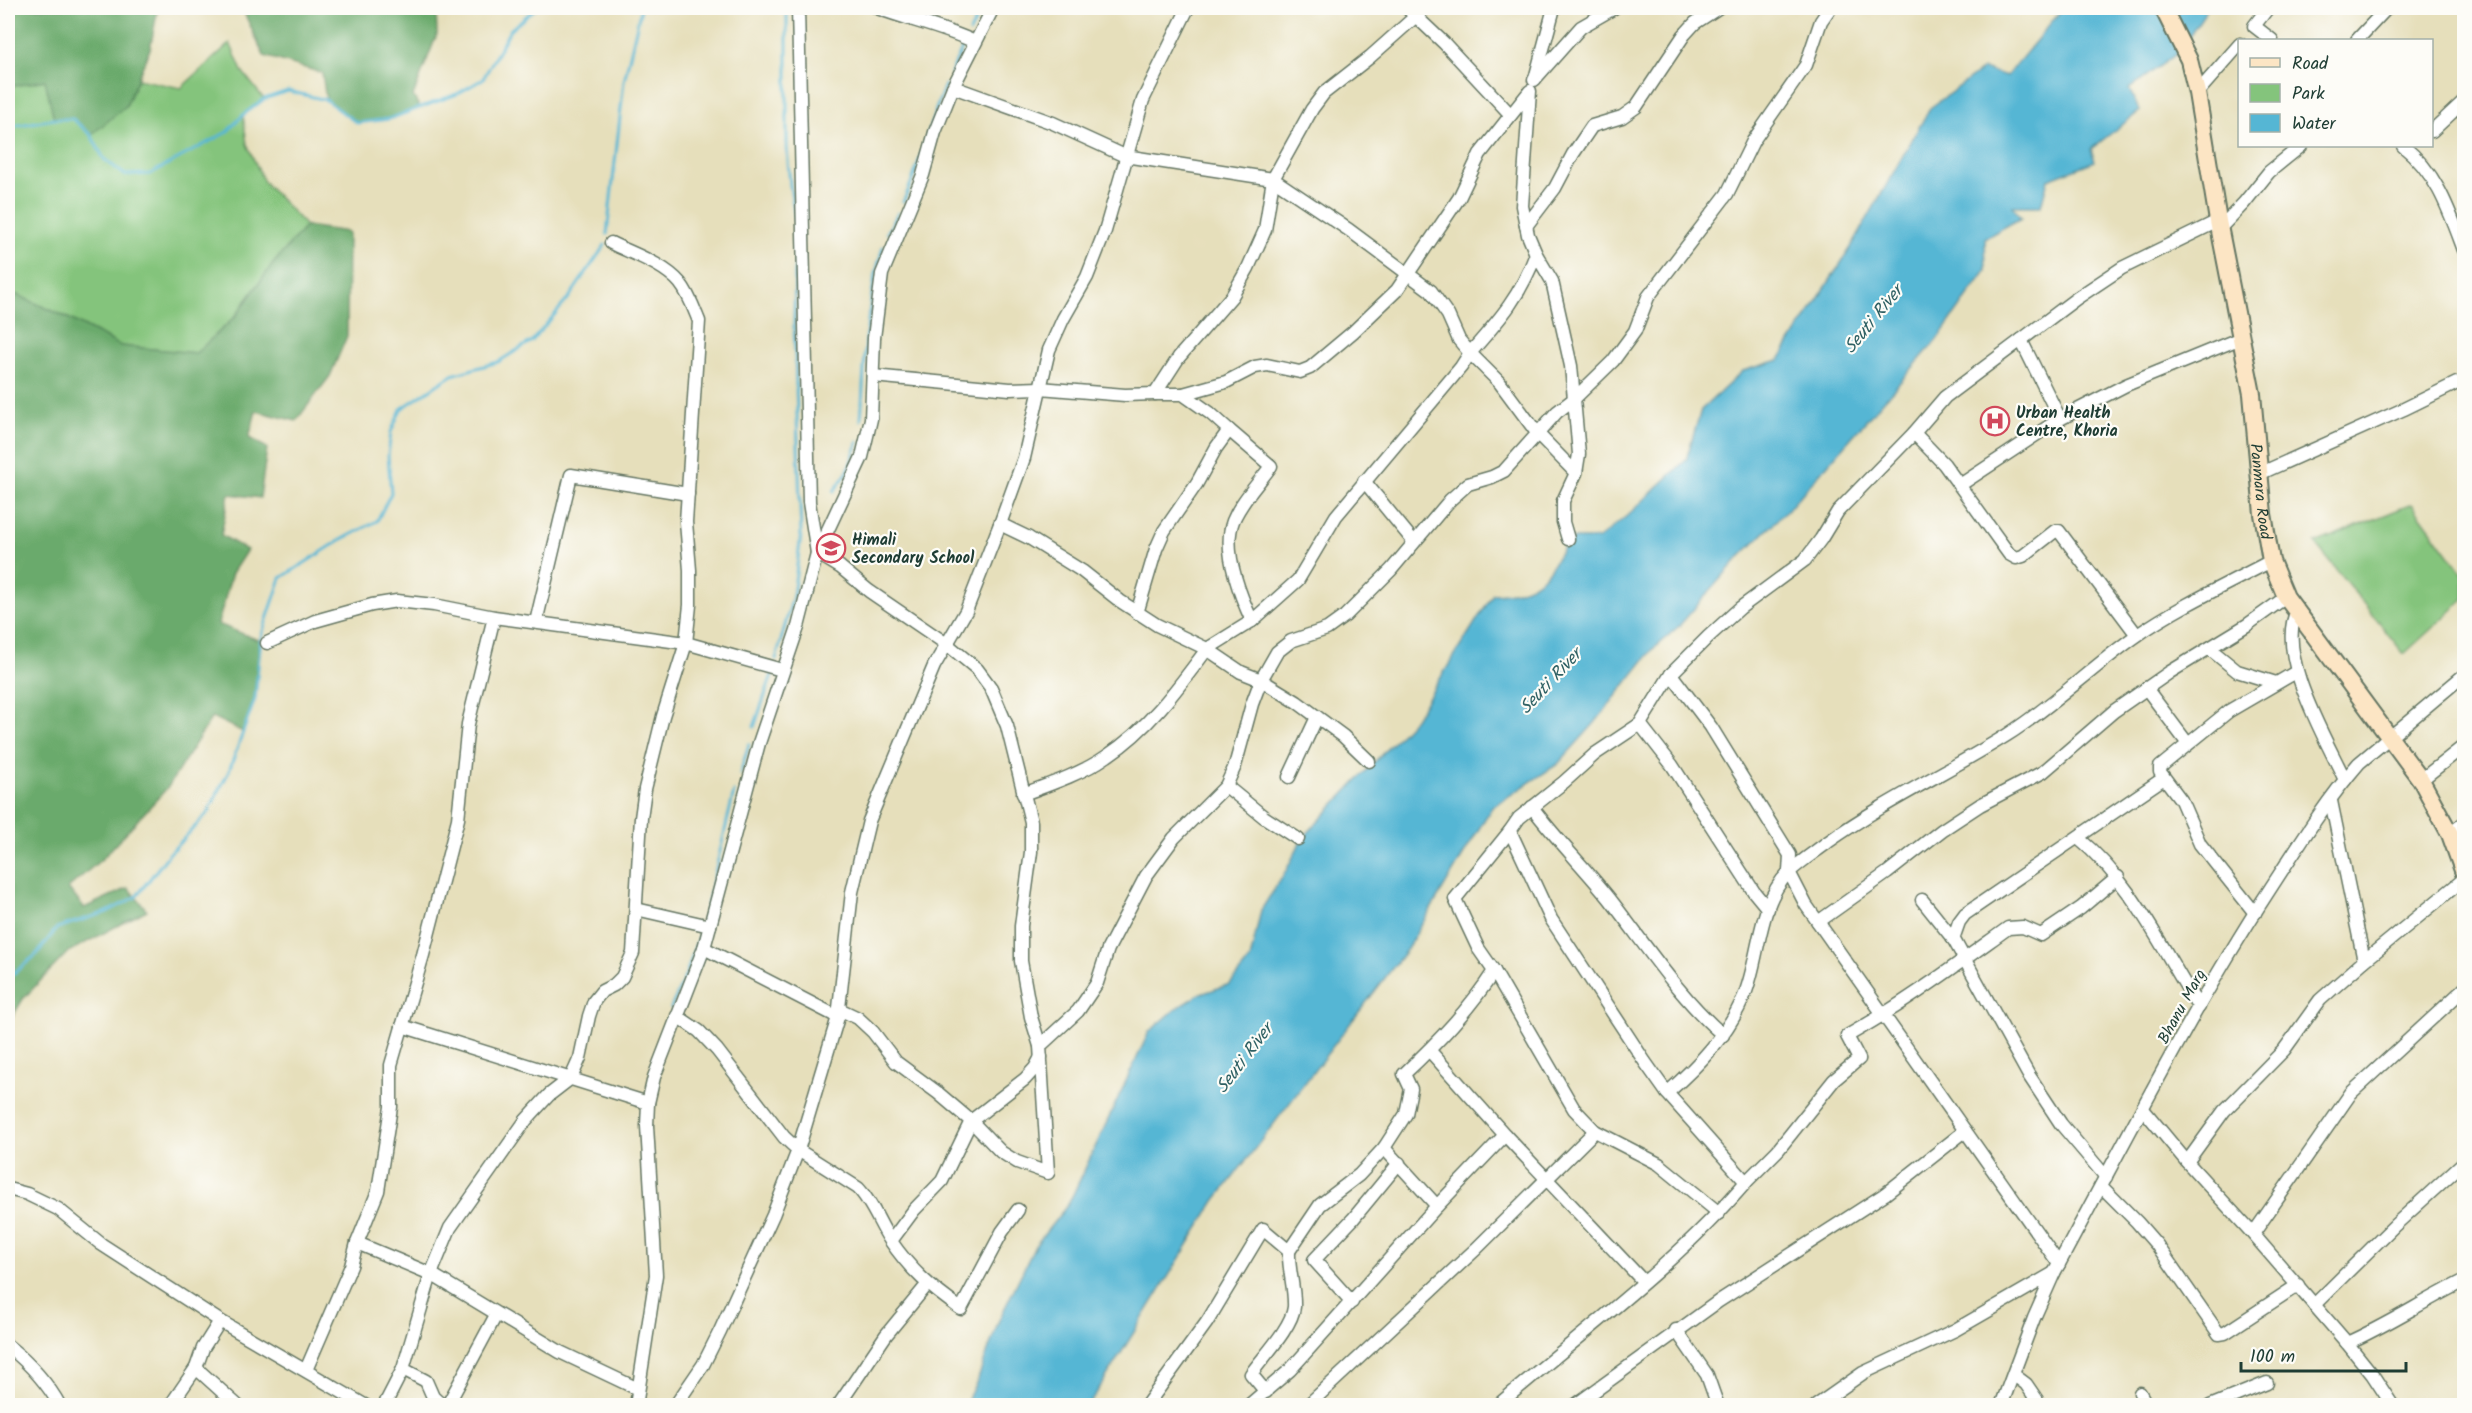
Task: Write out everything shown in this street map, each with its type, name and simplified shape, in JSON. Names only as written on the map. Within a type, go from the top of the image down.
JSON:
[{"type":"street","points":[[798,8],[809,502],[817,554]]},
{"type":"street","points":[[877,8],[908,20],[948,29],[975,42]]},
{"type":"street","points":[[636,1406],[656,1275],[648,1103],[654,1077],[704,948],[759,743],[798,627],[817,554],[862,457],[871,419],[874,338],[882,274],[923,175],[935,132],[953,87],[993,8]]},
{"type":"street","points":[[675,1406],[703,1365],[720,1331],[773,1215],[798,1150],[838,1013],[852,892],[869,821],[934,666],[966,611],[1024,458],[1049,350],[1063,319],[1087,277],[1105,231],[1143,100],[1188,8]]},
{"type":"street","points":[[1554,8],[1532,86],[1522,206],[1536,254],[1552,281],[1571,366],[1579,454],[1576,473],[1563,501],[1563,522],[1568,539]]},
{"type":"street","points":[[873,376],[1010,389],[1040,388],[1125,395],[1183,394],[1226,382],[1255,367],[1267,365],[1300,372],[1310,368],[1377,309],[1410,274],[1459,198],[1480,154],[1510,114],[1581,27],[1614,8]]},
{"type":"street","points":[[1526,226],[1555,188],[1592,126],[1622,117],[1636,107],[1684,35],[1695,23],[1718,8]]},
{"type":"street","points":[[891,1241],[914,1210],[942,1181],[971,1121],[1025,1079],[1035,1068],[1041,1051],[1078,1011],[1097,983],[1108,949],[1146,876],[1174,838],[1226,786],[1235,766],[1244,729],[1262,680],[1277,652],[1291,641],[1327,629],[1345,616],[1391,570],[1450,500],[1468,484],[1504,471],[1557,412],[1574,399],[1613,361],[1635,331],[1648,297],[1727,194],[1753,141],[1806,65],[1821,21],[1830,8]]},
{"type":"street","name":"Panmara Road","points":[[2163,8],[2189,60],[2197,93],[2218,225],[2252,394],[2259,474],[2271,561],[2286,597],[2421,780],[2450,834],[2464,873]]},
{"type":"street","points":[[2243,39],[2268,8]]},
{"type":"street","points":[[2358,39],[2387,8]]},
{"type":"street","points":[[1155,394],[1179,357],[1232,296],[1248,267],[1265,230],[1273,179],[1296,134],[1324,93],[1370,57],[1416,10],[1510,114]]},
{"type":"street","points":[[2254,26],[2271,39]]},
{"type":"street","points":[[2197,93],[2238,45]]},
{"type":"street","points":[[953,87],[1053,123],[1125,156],[1273,179],[1349,230],[1431,291],[1448,315],[1459,340],[1500,383],[1537,434],[1576,473]]},
{"type":"street","points":[[2433,131],[2464,101]]},
{"type":"street","points":[[1719,1214],[1659,1164],[1595,1131],[1568,1100],[1494,971],[1478,948],[1455,899],[1519,818],[1595,754],[1640,724],[1671,674],[1740,608],[1805,560],[1838,511],[1914,433],[1945,397],[2077,298],[2122,268],[2218,225],[2244,203],[2269,172],[2300,147]]},
{"type":"street","points":[[2410,147],[2441,190],[2461,228],[2464,250]]},
{"type":"street","points":[[384,1406],[403,1369],[431,1274],[450,1228],[526,1120],[549,1095],[571,1078],[580,1058],[594,1001],[602,991],[614,985],[622,977],[633,953],[641,818],[645,789],[663,716],[686,643],[690,570],[686,522],[699,321],[680,283],[667,272],[611,243]]},
{"type":"street","points":[[1023,794],[1106,758],[1130,739],[1158,711],[1207,649],[1252,621],[1298,580],[1336,516],[1461,367],[1510,304],[1526,282],[1536,254]]},
{"type":"street","points":[[1960,485],[2060,419],[2126,385],[2241,338]]},
{"type":"street","points":[[2021,340],[2060,419]]},
{"type":"street","points":[[2259,474],[2457,383]]},
{"type":"street","points":[[1183,394],[1210,413],[1271,466],[1240,509],[1233,522],[1231,538],[1236,585],[1252,621]]},
{"type":"street","points":[[1137,613],[1156,549],[1164,531],[1229,430]]},
{"type":"street","points":[[1914,433],[1944,464],[2009,554],[2016,558],[2023,556],[2055,531],[2062,534],[2114,608],[2137,635]]},
{"type":"street","points":[[536,622],[571,475],[688,494]]},
{"type":"street","points":[[1364,480],[1414,542]]},
{"type":"street","points":[[1000,524],[1029,538],[1082,571],[1137,613],[1207,649],[1241,672],[1262,680],[1343,736],[1370,761]]},
{"type":"street","points":[[704,948],[838,1013],[858,1018],[873,1032],[896,1062],[971,1121],[1001,1152],[1017,1162],[1048,1173],[1041,1051],[1031,1017],[1021,961],[1021,926],[1032,852],[1031,822],[1007,726],[991,688],[977,669],[948,645],[869,591],[840,567],[817,554]]},
{"type":"street","points":[[1667,1093],[1698,1066],[1723,1035],[1744,995],[1768,909],[1779,883],[1789,872],[1848,828],[2027,723],[2137,635],[2194,601],[2271,561]]},
{"type":"street","points":[[1818,922],[1942,830],[1980,805],[2043,772],[2114,711],[2286,597]]},
{"type":"street","points":[[267,643],[315,621],[372,605],[397,601],[434,605],[494,617],[686,643],[769,664],[782,670]]},
{"type":"street","points":[[2297,611],[2292,620],[2291,650],[2296,672],[2345,780]]},
{"type":"street","points":[[306,1370],[351,1266],[357,1243],[378,1191],[391,1107],[391,1065],[423,956],[458,819],[468,724],[494,617]]},
{"type":"street","points":[[2210,649],[2237,671],[2276,682]]},
{"type":"street","points":[[2255,913],[2200,844],[2181,800],[2160,772],[2162,763],[2229,711],[2296,672]]},
{"type":"street","points":[[1671,674],[1711,728],[1790,855],[1789,872],[1818,922],[1886,1015],[2056,1268],[1955,1330],[1863,1373],[1816,1406]]},
{"type":"street","name":"Bhanu Marg","points":[[2001,1406],[2034,1318],[2056,1268],[2199,1007],[2255,913],[2345,780],[2388,737],[2464,675]]},
{"type":"street","points":[[2146,688],[2188,744]]},
{"type":"street","points":[[1289,777],[1317,717]]},
{"type":"street","points":[[1640,724],[1672,765],[1748,883],[1768,909]]},
{"type":"street","points":[[2421,780],[2464,746]]},
{"type":"street","points":[[1953,939],[1959,922],[1965,914],[2164,778]]},
{"type":"street","points":[[1226,786],[1264,817],[1298,839]]},
{"type":"street","points":[[2331,801],[2364,961]]},
{"type":"street","points":[[1532,807],[1552,834],[1607,896],[1682,991],[1708,1022],[1723,1035]]},
{"type":"street","points":[[2450,834],[2464,823]]},
{"type":"street","points":[[1510,831],[1551,919],[1667,1093],[1746,1182]]},
{"type":"street","points":[[2078,838],[2096,853],[2118,877],[2138,905],[2199,1007]]},
{"type":"street","points":[[1497,1406],[1719,1214],[1746,1182],[1778,1150],[1834,1080],[1859,1059],[1847,1036],[1886,1015],[2008,928],[2023,927],[2041,935],[2080,908],[2118,877]]},
{"type":"street","points":[[2187,1162],[2224,1111],[2284,1050],[2320,1000],[2464,879]]},
{"type":"street","points":[[1922,900],[1953,939],[2028,1074],[2061,1124],[2157,1245],[2219,1334],[2226,1333],[2298,1285]]},
{"type":"street","points":[[636,909],[710,926]]},
{"type":"street","points":[[1266,1392],[1251,1374],[1291,1319],[1294,1307],[1288,1268],[1289,1251],[1320,1205],[1359,1175],[1384,1148],[1406,1114],[1411,1089],[1404,1074],[1479,995],[1494,971]]},
{"type":"street","points":[[2253,1234],[2351,1093],[2464,989]]},
{"type":"street","points":[[677,1016],[699,1031],[717,1050],[784,1137],[798,1150],[865,1195],[891,1241],[927,1285],[961,1309],[1002,1232],[1018,1210]]},
{"type":"street","points":[[402,1026],[648,1103]]},
{"type":"street","points":[[1429,1050],[1642,1281]]},
{"type":"street","points":[[2143,1109],[2347,1343],[2388,1404]]},
{"type":"street","points":[[1307,1406],[1476,1249],[1595,1131]]},
{"type":"street","points":[[1574,1406],[1676,1330],[1885,1194],[1965,1131]]},
{"type":"street","points":[[1248,1406],[1290,1370],[1437,1206],[1505,1135]]},
{"type":"street","points":[[1384,1148],[1437,1206]]},
{"type":"street","points":[[2314,1305],[2395,1225],[2464,1162]]},
{"type":"street","points":[[1352,1302],[1314,1260],[1353,1219],[1399,1164]]},
{"type":"street","points":[[8,1189],[27,1194],[57,1209],[101,1244],[220,1321],[366,1406]]},
{"type":"street","points":[[1146,1406],[1207,1322],[1263,1229],[1289,1251]]},
{"type":"street","points":[[357,1243],[431,1274],[560,1352],[638,1389]]},
{"type":"street","points":[[2347,1343],[2379,1329],[2427,1299],[2464,1281]]},
{"type":"street","points":[[838,1406],[886,1335],[927,1285]]},
{"type":"street","points":[[403,1369],[426,1381],[433,1397],[445,1406],[496,1315]]},
{"type":"street","points":[[170,1406],[196,1368],[203,1348],[220,1321]]},
{"type":"street","points":[[1676,1330],[1707,1376],[1718,1406]]},
{"type":"street","points":[[8,1346],[36,1372],[51,1390],[60,1406]]},
{"type":"street","points":[[196,1368],[238,1406]]},
{"type":"street","points":[[2014,1375],[2026,1384],[2040,1406]]},
{"type":"street","points":[[2210,1406],[2267,1383]]},
{"type":"street","points":[[2140,1393],[2147,1406]]},
{"type":"green space","points":[[8,8],[158,8],[150,49],[126,106],[91,135],[73,119],[54,119],[45,80],[8,87]]},
{"type":"green space","points":[[242,8],[436,8],[437,34],[413,96],[420,108],[389,119],[357,123],[326,100],[322,73],[264,56]]},
{"type":"green space","points":[[230,43],[242,71],[264,99],[243,115],[247,144],[264,182],[306,226],[272,265],[235,317],[196,353],[121,346],[64,316],[8,291],[8,87],[45,80],[126,106],[138,79],[181,88]]},
{"type":"green space","points":[[306,226],[348,232],[347,336],[330,376],[296,421],[256,411],[249,438],[267,448],[260,498],[229,494],[221,535],[247,550],[232,573],[218,624],[261,641],[255,699],[243,732],[212,717],[168,787],[103,858],[68,888],[84,908],[128,888],[147,910],[68,952],[23,999],[8,1024],[8,291],[64,316],[121,346],[196,353],[235,317],[272,265]]},
{"type":"green space","points":[[2412,504],[2464,575],[2464,599],[2404,654],[2315,543]]},
{"type":"water","name":"Seuti River","points":[[2063,8],[2208,8],[2179,52],[2129,89],[2140,111],[2091,149],[2095,161],[2048,179],[2041,206],[2013,206],[2021,218],[1985,238],[1986,271],[1936,341],[1793,504],[1735,562],[1679,626],[1653,649],[1594,724],[1558,764],[1492,807],[1407,949],[1215,1201],[1089,1405],[964,1406],[978,1379],[999,1320],[1035,1246],[1069,1203],[1149,1032],[1177,1008],[1198,995],[1230,984],[1250,960],[1261,910],[1286,871],[1302,839],[1415,719],[1493,594],[1522,590],[1540,580],[1554,563],[1568,539],[1598,539],[1628,515],[1686,460],[1701,410],[1743,371],[1779,360],[1850,249],[1930,108],[1983,69],[2007,76]]},
{"type":"waterway","points":[[8,127],[54,119],[73,119],[91,135],[104,159],[125,175],[150,174],[227,132],[243,115],[264,99],[288,91],[326,100],[357,123],[389,119],[457,94],[483,79],[510,30],[536,8]]},
{"type":"waterway","points":[[607,234],[624,81],[641,8]]},
{"type":"waterway","points":[[776,659],[793,596],[801,535],[794,323],[796,223],[787,149],[787,8]]},
{"type":"waterway","points":[[970,32],[982,8]]},
{"type":"waterway","points":[[951,73],[965,42]]},
{"type":"waterway","points":[[903,202],[915,174],[945,85]]},
{"type":"waterway","points":[[887,233],[898,213]]},
{"type":"waterway","points":[[8,978],[36,955],[57,928],[107,912],[136,897],[169,854],[207,814],[229,771],[255,699],[261,637],[281,578],[339,541],[377,521],[391,493],[388,455],[391,432],[401,409],[452,375],[498,362],[532,341],[568,299],[605,245]]},
{"type":"waterway","points":[[861,420],[869,312],[883,247]]},
{"type":"waterway","points":[[834,491],[848,471],[858,442]]},
{"type":"waterway","points":[[754,727],[773,672]]},
{"type":"waterway","points":[[740,774],[749,744]]},
{"type":"waterway","points":[[704,919],[734,792]]},
{"type":"waterway","points":[[671,1008],[687,972],[701,929]]},
{"type":"place","name":"Urban Health Centre, Khoria","points":[[1995,421]]},
{"type":"place","name":"Himali Secondary School","points":[[831,548]]}]
